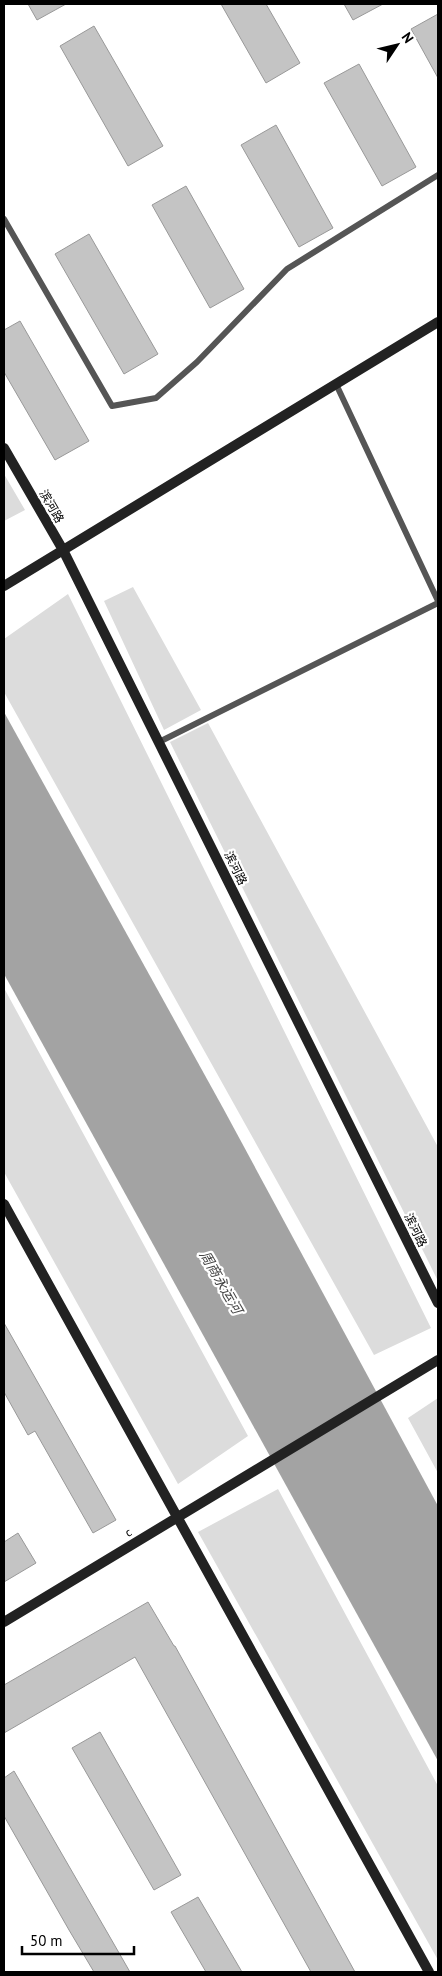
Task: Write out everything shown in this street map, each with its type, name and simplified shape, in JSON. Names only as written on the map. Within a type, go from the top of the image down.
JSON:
[{"type":"street","points":[[4,586],[438,322]]},
{"type":"street","name":"滨河路","points":[[4,448],[63,550],[438,1303]]},
{"type":"street","points":[[4,1204],[429,1972]]},
{"type":"street","name":"c","points":[[4,1622],[438,1360]]},
{"type":"lane","points":[[4,220],[112,406],[156,398],[197,362],[287,269],[438,175]]},
{"type":"lane","points":[[159,742],[438,602],[336,384]]},
{"type":"shaded area","points":[[4,474],[25,510],[4,521]]},
{"type":"shaded area","points":[[133,587],[201,710],[164,730],[104,601]]},
{"type":"shaded area","points":[[68,594],[431,1328],[374,1355],[4,692],[4,639]]},
{"type":"shaded area","points":[[208,723],[438,1147],[438,1281],[170,742]]},
{"type":"shaded area","points":[[4,988],[248,1436],[178,1484],[4,1172]]},
{"type":"shaded area","points":[[438,1398],[438,1473],[408,1418]]},
{"type":"shaded area","points":[[278,1489],[438,1786],[438,1960],[198,1532]]},
{"type":"water","name":"周商永运河","points":[[4,712],[223,1108],[438,1506],[438,1761],[4,974]]},
{"type":"building","points":[[28,4],[66,4],[37,20]]},
{"type":"building","points":[[221,4],[266,4],[300,63],[266,83]]},
{"type":"building","points":[[344,4],[383,4],[353,20]]},
{"type":"building","points":[[438,14],[438,78],[411,29]]},
{"type":"building","points":[[94,26],[163,146],[128,166],[60,46]]},
{"type":"building","points":[[359,64],[416,167],[382,186],[324,83]]},
{"type":"building","points":[[276,125],[333,228],[299,247],[241,145]]},
{"type":"building","points":[[186,186],[244,289],[210,308],[152,205]]},
{"type":"building","points":[[89,234],[158,354],[124,374],[55,254]]},
{"type":"building","points":[[20,321],[89,441],[55,460],[4,372],[4,330]]},
{"type":"building","points":[[4,1323],[116,1520],[93,1533],[35,1431],[28,1435],[4,1392]]},
{"type":"building","points":[[18,1533],[36,1563],[4,1582],[4,1542]]},
{"type":"building","points":[[148,1602],[175,1646],[355,1972],[311,1972],[135,1657],[4,1733],[4,1685]]},
{"type":"building","points":[[100,1732],[181,1875],[154,1890],[72,1748]]},
{"type":"building","points":[[14,1771],[130,1972],[94,1972],[69,1930],[4,1816],[4,1778]]},
{"type":"building","points":[[198,1897],[242,1972],[206,1972],[171,1912]]}]
